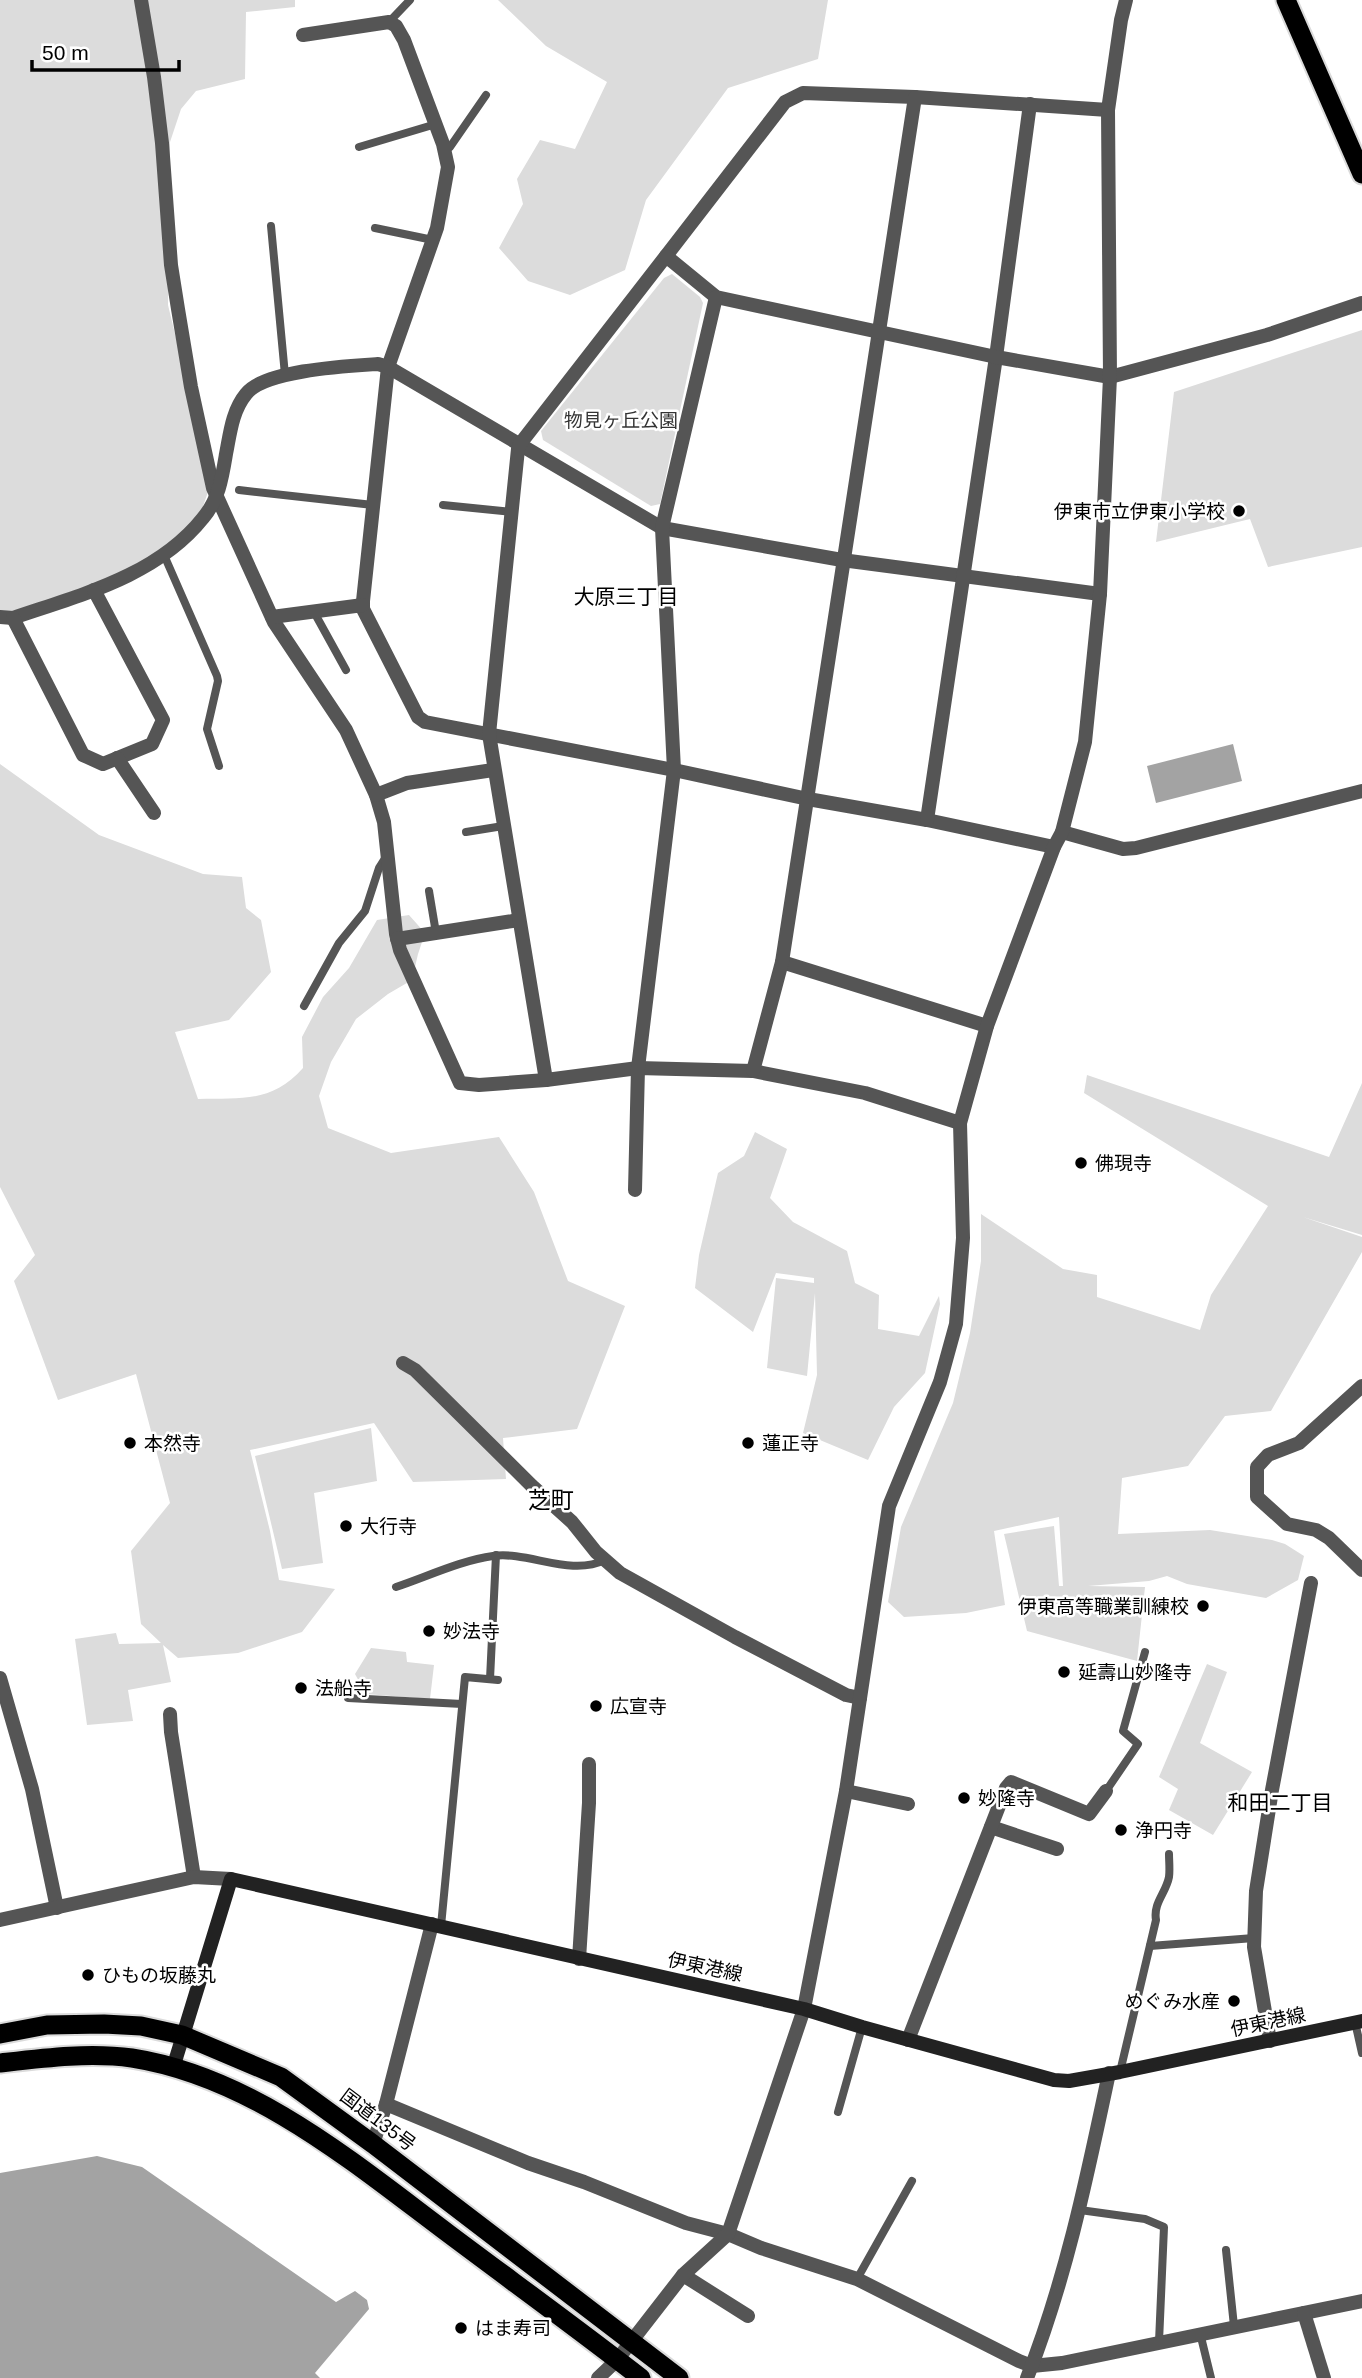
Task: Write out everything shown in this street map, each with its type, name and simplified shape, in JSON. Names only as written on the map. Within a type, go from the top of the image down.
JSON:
[{"type":"highway","points":[[1286,0],[1362,174]]},
{"type":"highway","name":"国道135号","points":[[0,2034],[47,2025],[141,2026],[182,2035],[281,2077],[373,2144],[678,2378]]},
{"type":"highway","points":[[0,2063],[51,2057],[100,2056],[133,2059],[219,2082],[261,2102],[364,2170],[641,2378]]},
{"type":"main road","name":"伊東港線","points":[[231,1879],[804,2008],[862,2027],[1054,2080],[1069,2081],[1359,2021]]},
{"type":"main road","points":[[173,2068],[231,1879]]},
{"type":"street","points":[[141,0],[162,143],[169,241],[178,310],[206,457],[217,498],[272,617],[346,730],[376,794],[384,822],[397,939],[460,1083],[479,1085],[546,1080],[638,1068],[753,1071],[865,1093],[960,1123]]},
{"type":"street","points":[[598,2378],[617,2360],[683,2275],[728,2234],[804,2008],[846,1791],[889,1506],[940,1382],[956,1324],[963,1238],[960,1123],[987,1026],[1062,832],[1085,742],[1100,594],[1110,377],[1108,110],[1126,0]]},
{"type":"street","points":[[303,35],[389,22],[396,26],[404,40],[436,124],[448,167],[433,240],[388,367],[363,605],[418,718],[425,722],[1054,847]]},
{"type":"street","points":[[546,1080],[489,734],[520,444],[785,102],[803,93],[915,97],[1108,110]]},
{"type":"street","points":[[753,1071],[782,962],[915,97]]},
{"type":"street","points":[[928,820],[1030,104]]},
{"type":"street","points":[[666,256],[716,297],[996,357],[1110,377],[1254,339],[1362,303]]},
{"type":"street","points":[[635,1190],[638,1068],[674,770],[662,528],[716,297]]},
{"type":"street","points":[[94,590],[163,720],[152,744],[103,764],[83,755],[6,617],[94,590],[164,555],[187,536],[217,498],[232,422],[242,400],[253,387],[285,375],[378,364],[388,367],[662,528],[842,560],[1100,594]]},
{"type":"street","points":[[272,617],[363,605]]},
{"type":"street","points":[[117,758],[154,813]]},
{"type":"street","points":[[376,794],[407,783],[493,770]]},
{"type":"street","points":[[1062,832],[1123,849],[1136,848],[1362,791]]},
{"type":"street","points":[[397,939],[519,920]]},
{"type":"street","points":[[782,962],[987,1026]]},
{"type":"street","points":[[403,1363],[415,1370],[572,1522],[620,1573],[846,1695],[860,1698]]},
{"type":"street","points":[[1362,1386],[1299,1443],[1268,1455],[1257,1466],[1257,1497],[1287,1524],[1316,1530],[1329,1538],[1362,1570]]},
{"type":"street","points":[[1270,2041],[1254,1947],[1256,1891],[1311,1583]]},
{"type":"street","points":[[0,1678],[32,1789],[57,1908]]},
{"type":"street","points":[[170,1714],[194,1877]]},
{"type":"street","points":[[579,1959],[589,1764]]},
{"type":"street","points":[[908,2040],[1006,1788],[1011,1782],[1089,1814],[1106,1791]]},
{"type":"street","points":[[846,1791],[908,1804]]},
{"type":"street","points":[[991,1827],[1057,1849]]},
{"type":"street","points":[[0,1920],[194,1877],[231,1879]]},
{"type":"street","points":[[373,2144],[436,1925]]},
{"type":"street","points":[[1030,2372],[1052,2311],[1115,2072]]},
{"type":"street","points":[[386,2104],[528,2163],[687,2223],[728,2234],[761,2248],[857,2278],[1018,2361],[1030,2372]]},
{"type":"street","points":[[683,2275],[748,2316]]},
{"type":"street","points":[[1030,2372],[1062,2362],[1362,2301]]},
{"type":"street","points":[[1304,2313],[1324,2378]]},
{"type":"lane","points":[[389,22],[410,0]]},
{"type":"lane","points":[[445,150],[450,147],[486,95]]},
{"type":"lane","points":[[359,147],[436,124]]},
{"type":"lane","points":[[271,226],[285,375]]},
{"type":"lane","points":[[375,228],[433,240]]},
{"type":"lane","points":[[239,490],[373,505]]},
{"type":"lane","points":[[443,505],[512,512]]},
{"type":"lane","points":[[164,555],[217,676],[207,729],[219,766]]},
{"type":"lane","points":[[314,612],[346,670]]},
{"type":"lane","points":[[466,832],[503,826]]},
{"type":"lane","points":[[304,1006],[339,943],[365,911],[379,868],[387,854]]},
{"type":"lane","points":[[429,891],[436,933]]},
{"type":"lane","points":[[396,1587],[496,1555],[568,1565],[597,1564],[605,1560]]},
{"type":"lane","points":[[436,1925],[465,1677],[494,1679],[496,1555]]},
{"type":"lane","points":[[1106,1791],[1138,1744],[1124,1731],[1145,1652]]},
{"type":"lane","points":[[348,1698],[462,1704]]},
{"type":"lane","points":[[1115,2072],[1150,1946],[1156,1920],[1155,1907],[1169,1876],[1169,1854]]},
{"type":"lane","points":[[1150,1946],[1254,1938]]},
{"type":"lane","points":[[1359,2021],[1362,2053]]},
{"type":"lane","points":[[838,2112],[862,2027]]},
{"type":"lane","points":[[857,2278],[912,2181]]},
{"type":"lane","points":[[1080,2210],[1145,2219],[1164,2227],[1159,2342]]},
{"type":"lane","points":[[1226,2250],[1234,2326]]},
{"type":"lane","points":[[1200,2333],[1211,2378]]},
{"type":"green space","points":[[0,0],[295,0],[295,7],[246,12],[245,79],[196,91],[181,109],[170,142],[168,305],[211,483],[197,524],[143,564],[0,617]]},
{"type":"green space","points":[[498,0],[828,0],[818,59],[728,88],[646,200],[625,270],[570,295],[528,281],[499,248],[523,204],[517,179],[540,140],[575,149],[607,82],[546,46]]},
{"type":"green space","name":"物見ヶ丘公園","points":[[672,274],[700,297],[703,303],[660,504],[651,506],[543,440],[541,431],[664,278]]},
{"type":"green space","points":[[1362,330],[1362,547],[1268,567],[1250,519],[1156,542],[1174,392]]},
{"type":"green space","points":[[0,764],[99,835],[203,874],[242,877],[246,908],[261,920],[271,972],[229,1020],[175,1032],[198,1099],[255,1096],[280,1087],[291,1079],[303,1068],[302,1037],[323,997],[349,968],[377,920],[409,915],[425,933],[412,980],[388,994],[356,1019],[331,1062],[319,1096],[328,1128],[391,1153],[499,1137],[534,1192],[568,1281],[625,1306],[577,1429],[503,1438],[506,1479],[413,1482],[374,1423],[250,1450],[279,1580],[335,1589],[302,1632],[238,1653],[178,1658],[163,1645],[171,1682],[128,1690],[133,1721],[87,1725],[75,1639],[116,1633],[119,1644],[161,1643],[141,1624],[131,1551],[170,1503],[136,1374],[58,1400],[14,1281],[35,1255],[0,1187]]},
{"type":"green space","points":[[1087,1075],[1329,1157],[1362,1083],[1362,1235],[1303,1217],[1362,1237],[1362,1252],[1271,1411],[1225,1416],[1188,1466],[1122,1478],[1118,1534],[1210,1530],[1272,1540],[1285,1544],[1304,1556],[1298,1580],[1266,1598],[1187,1584],[1167,1576],[1149,1581],[1088,1586],[1145,1587],[1137,1661],[1027,1631],[1004,1534],[1054,1526],[1059,1586],[1063,1586],[1059,1517],[994,1531],[1005,1605],[966,1613],[904,1617],[888,1602],[901,1527],[953,1403],[970,1333],[981,1261],[981,1214],[1063,1269],[1097,1275],[1097,1297],[1200,1330],[1211,1295],[1268,1206],[1084,1093]]},
{"type":"green space","points":[[755,1132],[787,1149],[770,1198],[793,1222],[847,1251],[855,1283],[879,1295],[878,1329],[919,1336],[939,1296],[940,1304],[925,1373],[894,1407],[868,1460],[803,1433],[817,1375],[815,1293],[807,1376],[767,1368],[776,1278],[814,1283],[814,1278],[776,1273],[753,1332],[695,1288],[699,1255],[718,1173],[744,1156]]},
{"type":"green space","points":[[371,1428],[377,1481],[314,1493],[323,1563],[282,1569],[255,1456]]},
{"type":"green space","points":[[371,1648],[406,1652],[407,1662],[434,1665],[430,1699],[366,1694],[355,1674]]},
{"type":"green space","points":[[1207,1664],[1227,1672],[1200,1743],[1252,1772],[1213,1835],[1169,1810],[1178,1789],[1159,1777]]},
{"type":"shaded area","points":[[1233,744],[1242,781],[1156,803],[1147,766]]},
{"type":"shaded area","points":[[97,2156],[142,2167],[336,2302],[355,2291],[367,2300],[369,2309],[315,2373],[320,2378],[0,2378],[0,2173]]},
{"type":"place","name":"伊東市立伊東小学校","points":[[1239,511]]},
{"type":"place","name":"佛現寺","points":[[1081,1163]]},
{"type":"place","name":"本然寺","points":[[130,1443]]},
{"type":"place","name":"蓮正寺","points":[[748,1443]]},
{"type":"place","name":"大行寺","points":[[346,1526]]},
{"type":"place","name":"伊東高等職業訓練校","points":[[1203,1606]]},
{"type":"place","name":"妙法寺","points":[[429,1631]]},
{"type":"place","name":"延壽山妙隆寺","points":[[1064,1672]]},
{"type":"place","name":"法船寺","points":[[301,1688]]},
{"type":"place","name":"広宣寺","points":[[596,1706]]},
{"type":"place","name":"妙隆寺","points":[[964,1798]]},
{"type":"place","name":"浄円寺","points":[[1121,1830]]},
{"type":"place","name":"ひもの坂藤丸","points":[[88,1975]]},
{"type":"place","name":"めぐみ水産","points":[[1234,2001]]},
{"type":"place","name":"はま寿司","points":[[461,2328]]},
{"type":"district","name":"大原三丁目","points":[[626,596]]},
{"type":"district","name":"芝町","points":[[551,1500]]},
{"type":"district","name":"和田二丁目","points":[[1280,1802]]}]
